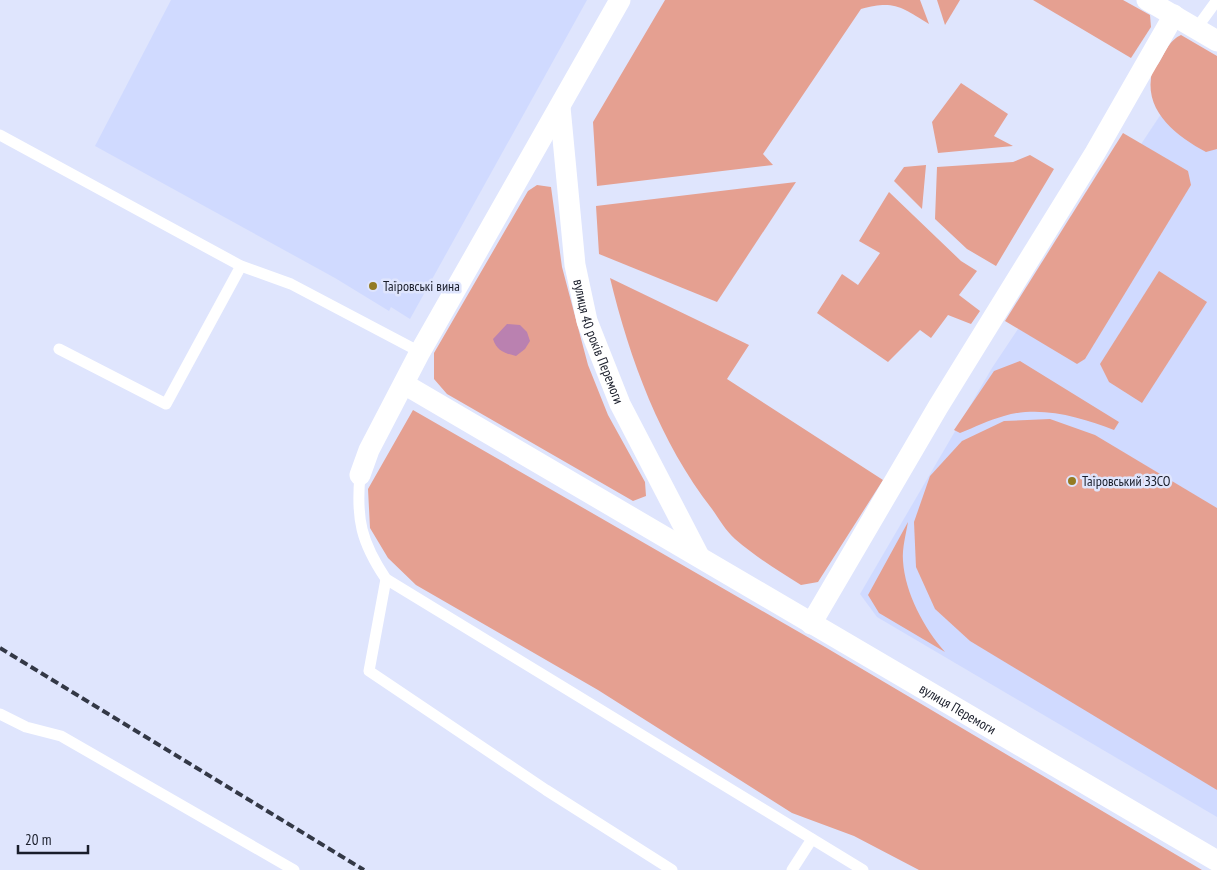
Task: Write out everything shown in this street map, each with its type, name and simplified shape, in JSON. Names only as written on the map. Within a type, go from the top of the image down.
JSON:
[{"type":"street","points":[[360,475],[369,450],[420,352],[620,0]]},
{"type":"street","points":[[1147,0],[1217,41]]},
{"type":"street","points":[[811,624],[938,407],[1094,153],[1174,15]]},
{"type":"street","name":"вулиця 40 років Перемоги","points":[[560,107],[575,265],[587,321],[620,404],[699,557]]},
{"type":"street","name":"вулиця Перемоги","points":[[404,384],[1217,861]]},
{"type":"lane","points":[[1196,29],[1217,0]]},
{"type":"lane","points":[[0,135],[241,266],[291,284],[420,352]]},
{"type":"lane","points":[[59,349],[166,404],[241,266]]},
{"type":"lane","points":[[360,475],[357,503],[360,529],[369,554],[386,579],[863,870]]},
{"type":"lane","points":[[386,579],[369,671],[546,790],[672,870]]},
{"type":"lane","points":[[0,714],[26,726],[61,736],[294,870]]},
{"type":"lane","points":[[792,870],[812,839]]},
{"type":"shaded area","points":[[171,0],[587,0],[410,319],[391,307],[389,311],[335,278],[95,146]]},
{"type":"shaded area","points":[[665,0],[920,0],[929,24],[904,9],[890,5],[861,9],[763,154],[773,165],[597,186],[593,122]]},
{"type":"shaded area","points":[[937,0],[960,0],[945,25]]},
{"type":"shaded area","points":[[1033,0],[1123,0],[1150,15],[1151,27],[1131,58]]},
{"type":"shaded area","points":[[1181,35],[1217,56],[1217,149],[1206,152],[1185,139],[1166,122],[1159,113],[1151,91],[1153,71],[1166,49]]},
{"type":"shaded area","name":"Таїровський ЗЗСО","points":[[1195,63],[1217,76],[1217,817],[877,617],[860,594],[992,368]]},
{"type":"shaded area","points":[[961,83],[1008,114],[994,136],[1013,146],[938,153],[932,122]]},
{"type":"shaded area","points":[[1123,133],[1188,171],[1191,185],[1085,359],[1077,364],[1005,321]]},
{"type":"shaded area","points":[[1030,155],[1054,169],[996,266],[967,249],[935,219],[937,167],[1013,162]]},
{"type":"shaded area","points":[[926,165],[922,209],[894,181],[904,167]]},
{"type":"shaded area","points":[[796,182],[717,302],[599,254],[596,206]]},
{"type":"shaded area","points":[[537,185],[551,187],[562,267],[588,365],[608,415],[645,482],[646,496],[633,501],[447,394],[434,379],[434,353],[528,191]]},
{"type":"shaded area","points":[[889,192],[961,261],[977,271],[959,295],[980,311],[971,324],[948,315],[931,338],[920,330],[888,362],[817,313],[842,274],[858,285],[880,253],[859,241]]},
{"type":"shaded area","points":[[1159,271],[1207,302],[1142,403],[1109,382],[1100,364]]},
{"type":"shaded area","points":[[610,278],[749,345],[727,379],[883,480],[818,582],[801,585],[767,564],[743,546],[726,529],[694,483],[662,428],[649,399],[627,339]]},
{"type":"shaded area","points":[[507,324],[520,325],[527,332],[530,341],[525,349],[516,356],[502,351],[493,339]]},
{"type":"shaded area","points":[[1020,361],[1119,422],[1114,430],[1074,417],[1046,412],[1032,412],[998,418],[960,433],[954,430],[994,371]]},
{"type":"shaded area","points":[[413,410],[825,647],[1202,870],[919,870],[854,836],[792,813],[598,690],[416,585],[388,558],[370,528],[368,489]]},
{"type":"shaded area","points":[[1050,419],[1095,435],[1217,508],[1217,790],[970,641],[935,609],[916,567],[914,522],[930,476],[962,441],[1004,421]]},
{"type":"shaded area","points":[[908,522],[903,556],[907,585],[923,621],[945,652],[879,613],[868,595]]},
{"type":"railway","points":[[0,648],[364,870]]},
{"type":"place","name":"Таїровські вина","points":[[373,286]]},
{"type":"place","name":"Таїровський ЗЗСО","points":[[1072,481]]}]
